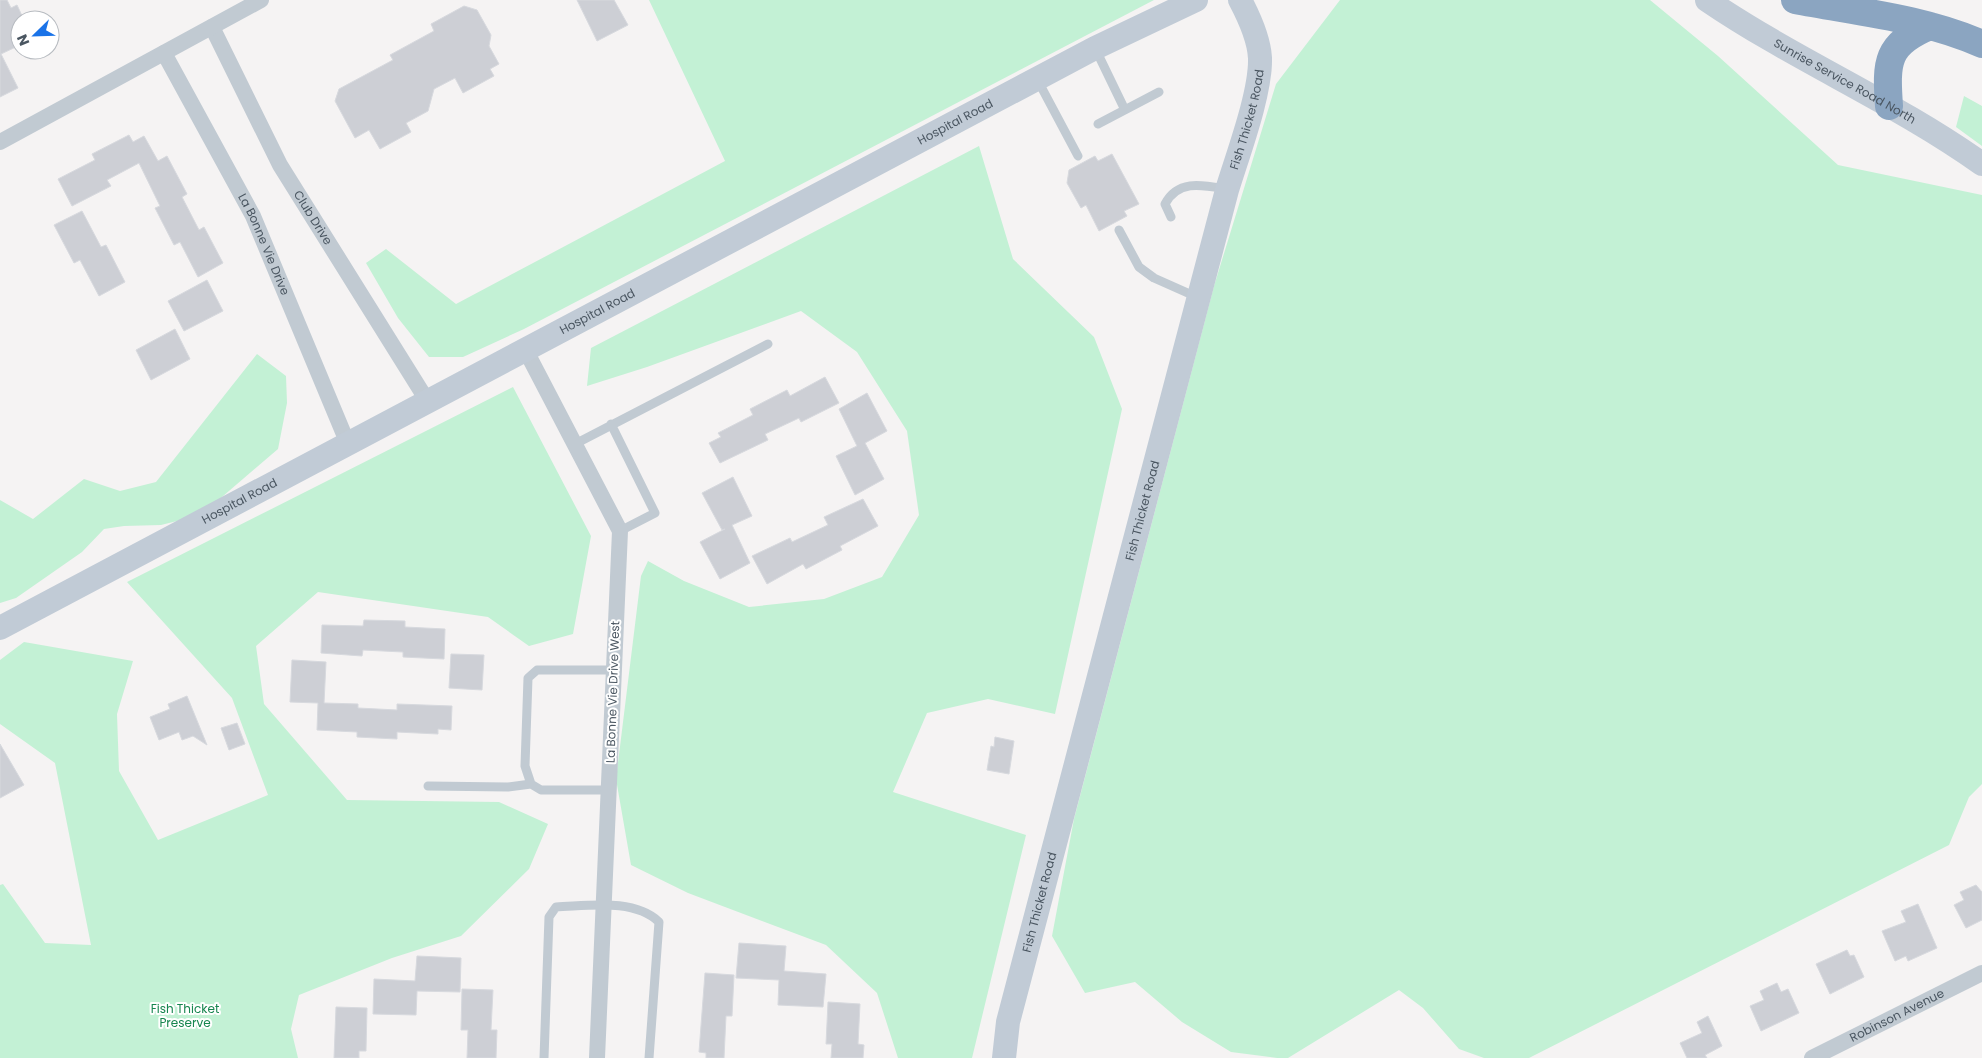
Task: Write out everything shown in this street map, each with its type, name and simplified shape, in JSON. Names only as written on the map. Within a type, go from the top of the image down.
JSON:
[{"type":"highway","points":[[1795,0],[1881,14],[1930,26],[1982,44]]},
{"type":"highway","points":[[1889,106],[1887,79],[1890,56],[1904,39],[1930,26]]},
{"type":"street","points":[[0,142],[261,0]]},
{"type":"street","name":"Hospital Road","points":[[0,628],[1095,48],[1196,0]]},
{"type":"street","name":"Fish Thicket Road","points":[[1004,1058],[1008,1022],[1227,190],[1254,97],[1260,58],[1252,26],[1240,0]]},
{"type":"street","name":"Sunrise Service Road North","points":[[1707,0],[1771,40],[1889,106],[1982,164]]},
{"type":"street","name":"Club Drive","points":[[212,27],[280,165],[428,402]]},
{"type":"street","name":"La Bonne Vie Drive","points":[[164,53],[253,216],[348,444]]},
{"type":"street","name":"La Bonne Vie Drive West","points":[[525,349],[620,531],[597,1058]]},
{"type":"street","name":"Robinson Avenue","points":[[1812,1058],[1982,973]]},
{"type":"lane","points":[[1095,48],[1124,110]]},
{"type":"lane","points":[[1037,79],[1078,156]]},
{"type":"lane","points":[[1098,124],[1159,92]]},
{"type":"lane","points":[[1171,217],[1165,204],[1170,195],[1183,187],[1195,184],[1227,190]]},
{"type":"lane","points":[[1119,230],[1139,267],[1154,278],[1199,298]]},
{"type":"lane","points":[[575,444],[768,344]]},
{"type":"lane","points":[[611,424],[655,513],[620,531]]},
{"type":"lane","points":[[531,784],[525,766],[528,678],[537,670],[614,670]]},
{"type":"lane","points":[[428,786],[508,787],[531,784],[541,790],[608,790]]},
{"type":"lane","points":[[544,1058],[549,917],[556,907],[604,906],[636,908],[650,913],[659,922],[649,1058]]},
{"type":"green space","points":[[649,0],[1154,0],[524,329],[463,357],[429,357],[398,318],[366,263],[386,249],[456,304],[725,161]]},
{"type":"green space","points":[[1340,0],[1650,0],[1718,56],[1838,165],[1982,195],[1982,784],[1969,797],[1949,845],[1529,1058],[1484,1058],[1459,1049],[1423,1008],[1399,990],[1288,1058],[1231,1052],[1182,1022],[1135,982],[1085,993],[1052,936],[1074,819],[1214,286],[1276,84]]},
{"type":"green space","points":[[1964,96],[1982,106],[1982,146],[1956,127]]},
{"type":"green space","points":[[979,146],[1013,259],[1094,337],[1122,409],[1055,714],[988,699],[927,713],[893,792],[1026,835],[972,1058],[898,1058],[877,993],[826,945],[688,893],[631,865],[616,779],[641,576],[648,561],[684,581],[749,607],[824,599],[882,577],[919,515],[907,431],[857,352],[801,311],[647,367],[587,386],[591,348]]},
{"type":"green space","points":[[257,354],[286,376],[287,403],[278,449],[201,515],[161,525],[124,526],[104,529],[82,552],[16,598],[0,603],[0,500],[33,519],[84,479],[120,491],[156,482]]},
{"type":"green space","name":"Fish Thicket Preserve","points":[[513,387],[591,536],[573,634],[529,646],[488,617],[318,592],[256,646],[264,704],[347,800],[499,802],[548,824],[529,869],[461,936],[392,958],[299,995],[291,1029],[298,1058],[0,1058],[0,885],[3,884],[45,943],[91,945],[55,763],[0,724],[0,660],[24,642],[133,661],[117,714],[119,771],[158,840],[268,795],[232,698],[127,582]]},
{"type":"building","points":[[0,0],[7,0],[11,8],[17,5],[19,10],[10,10],[10,50],[1,54],[18,88],[0,97]]},
{"type":"building","points":[[577,0],[614,0],[628,25],[597,41]]},
{"type":"building","points":[[464,6],[477,10],[491,35],[489,46],[499,64],[490,69],[494,76],[463,93],[455,78],[434,89],[428,111],[406,123],[411,132],[380,149],[369,130],[355,138],[335,101],[339,89],[393,60],[390,55],[434,31],[431,24]]},
{"type":"building","points":[[129,135],[133,142],[144,136],[158,161],[167,156],[187,194],[182,197],[199,230],[204,227],[223,263],[198,277],[180,242],[174,245],[155,208],[160,206],[139,163],[107,180],[111,186],[72,206],[58,179],[95,160],[92,154]]},
{"type":"building","points":[[1112,154],[1139,204],[1124,211],[1127,216],[1099,231],[1086,205],[1081,208],[1067,183],[1069,170],[1095,156],[1098,161]]},
{"type":"building","points":[[82,211],[101,247],[106,245],[125,282],[99,296],[80,260],[74,263],[54,225]]},
{"type":"building","points":[[207,280],[223,311],[184,331],[168,301]]},
{"type":"building","points":[[175,329],[190,359],[151,380],[136,350]]},
{"type":"building","points":[[825,377],[839,403],[801,422],[799,418],[765,434],[768,440],[720,463],[709,443],[721,437],[718,433],[753,415],[750,409],[787,390],[790,396]]},
{"type":"building","points":[[867,393],[887,431],[865,443],[884,479],[855,495],[836,456],[857,446],[839,409]]},
{"type":"building","points":[[733,477],[752,516],[732,525],[750,563],[720,579],[700,542],[725,529],[722,530],[702,493]]},
{"type":"building","points":[[863,499],[878,526],[840,546],[842,550],[806,569],[803,564],[767,584],[752,556],[790,538],[792,542],[828,525],[824,517]]},
{"type":"building","points":[[364,620],[405,621],[405,627],[445,629],[444,659],[403,657],[403,652],[363,650],[362,656],[321,653],[322,625],[363,626]]},
{"type":"building","points":[[451,654],[484,655],[482,690],[449,688]]},
{"type":"building","points":[[292,660],[326,662],[324,703],[358,704],[358,708],[397,710],[397,704],[452,706],[451,730],[438,729],[438,734],[397,732],[397,739],[357,737],[357,732],[317,730],[318,703],[290,702]]},
{"type":"building","points":[[187,696],[207,745],[193,736],[182,740],[179,732],[159,740],[150,717],[170,709],[168,704]]},
{"type":"building","points":[[237,723],[245,744],[229,750],[221,728]]},
{"type":"building","points":[[995,737],[1014,741],[1009,774],[987,770],[991,746],[994,747]]},
{"type":"building","points":[[0,744],[24,785],[0,798]]},
{"type":"building","points":[[1976,885],[1982,892],[1982,920],[1966,928],[1954,905],[1964,900],[1960,892]]},
{"type":"building","points":[[1918,904],[1937,948],[1908,961],[1906,956],[1895,961],[1882,931],[1906,922],[1901,911]]},
{"type":"building","points":[[739,943],[786,946],[784,971],[826,974],[823,1007],[778,1005],[779,980],[736,978]]},
{"type":"building","points":[[1847,950],[1850,956],[1854,955],[1864,977],[1830,994],[1816,964]]},
{"type":"building","points":[[417,956],[461,958],[460,992],[417,991],[416,1015],[373,1014],[374,979],[415,981]]},
{"type":"building","points":[[705,973],[734,975],[732,1016],[726,1016],[724,1058],[706,1058],[706,1053],[699,1052]]},
{"type":"building","points":[[1777,983],[1781,992],[1788,989],[1799,1013],[1761,1031],[1750,1006],[1764,1000],[1760,991]]},
{"type":"building","points":[[462,989],[493,990],[491,1030],[497,1030],[496,1058],[467,1058],[468,1030],[461,1030]]},
{"type":"building","points":[[828,1002],[860,1004],[858,1044],[864,1045],[863,1058],[831,1058],[832,1044],[826,1044]]},
{"type":"building","points":[[336,1007],[367,1008],[366,1051],[359,1051],[359,1058],[334,1058]]},
{"type":"building","points":[[1708,1016],[1722,1046],[1705,1055],[1707,1058],[1687,1058],[1680,1043],[1702,1033],[1697,1022]]}]
